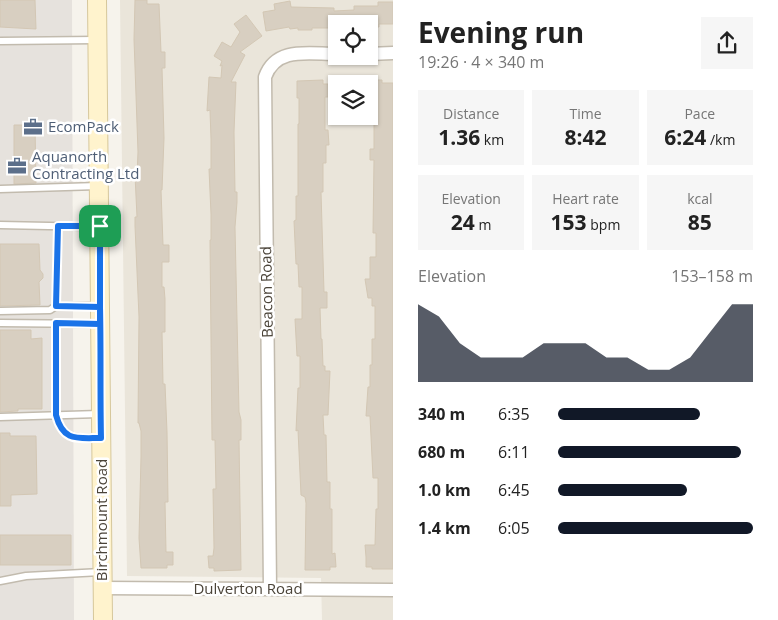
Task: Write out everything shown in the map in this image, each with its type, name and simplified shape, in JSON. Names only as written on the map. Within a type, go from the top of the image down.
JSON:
[{"type":"main road","name":"Birchmount Road","points":[[97,0],[103,620]]},
{"type":"street","name":"Beacon Road","points":[[270,590],[265,77],[268,68],[283,56],[328,54]]},
{"type":"street","points":[[378,54],[393,54]]},
{"type":"street","name":"Dulverton Road","points":[[102,580],[270,590],[393,590]]},
{"type":"lane","points":[[0,41],[97,40]]},
{"type":"lane","points":[[0,189],[99,186]]},
{"type":"lane","points":[[0,224],[100,226]]},
{"type":"lane","points":[[56,306],[58,226]]},
{"type":"lane","points":[[0,311],[50,310],[56,306],[100,315]]},
{"type":"lane","points":[[0,323],[56,323],[100,315]]},
{"type":"lane","points":[[56,323],[56,415],[59,427],[67,435],[83,438],[101,438]]},
{"type":"lane","points":[[0,417],[101,414]]},
{"type":"lane","points":[[0,581],[26,576],[102,580]]},
{"type":"shaded area","points":[[0,0],[72,0],[74,620],[0,620]]},
{"type":"shaded area","points":[[120,0],[393,0],[393,620],[322,620],[321,578],[127,576]]},
{"type":"building","points":[[0,0],[35,0],[36,29],[0,27]]},
{"type":"building","points":[[135,0],[147,0],[147,4],[159,4],[161,52],[165,52],[165,68],[162,68],[164,138],[161,190],[163,245],[169,245],[169,262],[162,262],[165,332],[162,332],[163,384],[165,384],[167,432],[168,502],[165,502],[166,552],[173,552],[173,565],[167,565],[167,568],[141,568],[139,538],[141,431],[138,423],[139,317],[135,226],[135,217],[137,217],[135,175],[137,175],[138,152],[134,39]]},
{"type":"building","points":[[290,1],[291,7],[334,8],[334,11],[354,10],[354,6],[378,6],[378,2],[393,2],[393,24],[379,24],[378,27],[378,15],[328,15],[328,28],[298,30],[298,28],[290,29],[289,27],[266,31],[263,12],[275,10],[274,4]]},
{"type":"building","points":[[246,15],[262,36],[240,52],[245,55],[231,82],[236,82],[234,132],[235,192],[237,192],[235,227],[239,412],[241,420],[241,440],[239,440],[241,570],[214,571],[214,568],[209,568],[208,556],[213,556],[214,548],[213,489],[216,489],[215,440],[212,440],[211,214],[209,169],[211,169],[211,139],[210,110],[207,111],[209,77],[221,78],[222,65],[220,66],[222,61],[214,56],[222,42],[231,47],[240,32],[234,24]]},
{"type":"building","points":[[323,80],[323,84],[328,84],[328,97],[325,97],[325,130],[328,130],[329,145],[326,145],[326,163],[323,163],[323,192],[321,192],[324,292],[327,292],[327,308],[320,308],[323,366],[325,366],[325,371],[330,371],[328,415],[323,415],[324,435],[326,435],[327,482],[330,482],[330,509],[332,509],[332,554],[335,553],[336,567],[330,567],[330,570],[305,570],[306,503],[305,497],[301,495],[298,430],[296,431],[298,388],[300,388],[300,356],[297,356],[295,319],[302,319],[302,287],[299,287],[298,264],[296,264],[294,221],[296,220],[296,196],[298,196],[299,98],[297,98],[297,81]]},
{"type":"building","points":[[378,80],[382,80],[382,83],[393,83],[393,569],[372,569],[372,567],[366,567],[365,545],[375,545],[376,509],[378,509],[378,478],[373,478],[370,416],[366,416],[368,387],[370,387],[370,365],[372,365],[372,339],[375,339],[375,306],[372,306],[372,298],[368,298],[365,279],[370,279],[370,257],[376,257],[376,233],[373,233],[374,160],[370,160],[370,149],[374,149],[374,125],[378,125]]},
{"type":"building","points":[[14,125],[35,125],[36,183],[14,184]]},
{"type":"building","points":[[0,244],[39,244],[40,270],[43,274],[43,278],[39,282],[40,305],[0,306]]},
{"type":"building","points":[[0,330],[31,330],[31,339],[42,338],[42,409],[18,409],[18,411],[0,412]]},
{"type":"building","points":[[0,433],[10,433],[10,436],[36,436],[37,494],[11,495],[11,506],[0,506]]},
{"type":"building","points":[[0,535],[71,535],[71,565],[0,565]]},
{"type":"place","name":"EcomPack","points":[[33,127]]},
{"type":"place","name":"Aquanorth Contracting Ltd","points":[[17,166]]},
{"type":"route","points":[[100,226],[58,226],[56,306],[81,305],[100,307],[100,324],[101,414],[101,438],[83,438],[67,435],[59,427],[56,415],[56,323],[100,324],[100,226]]}]
